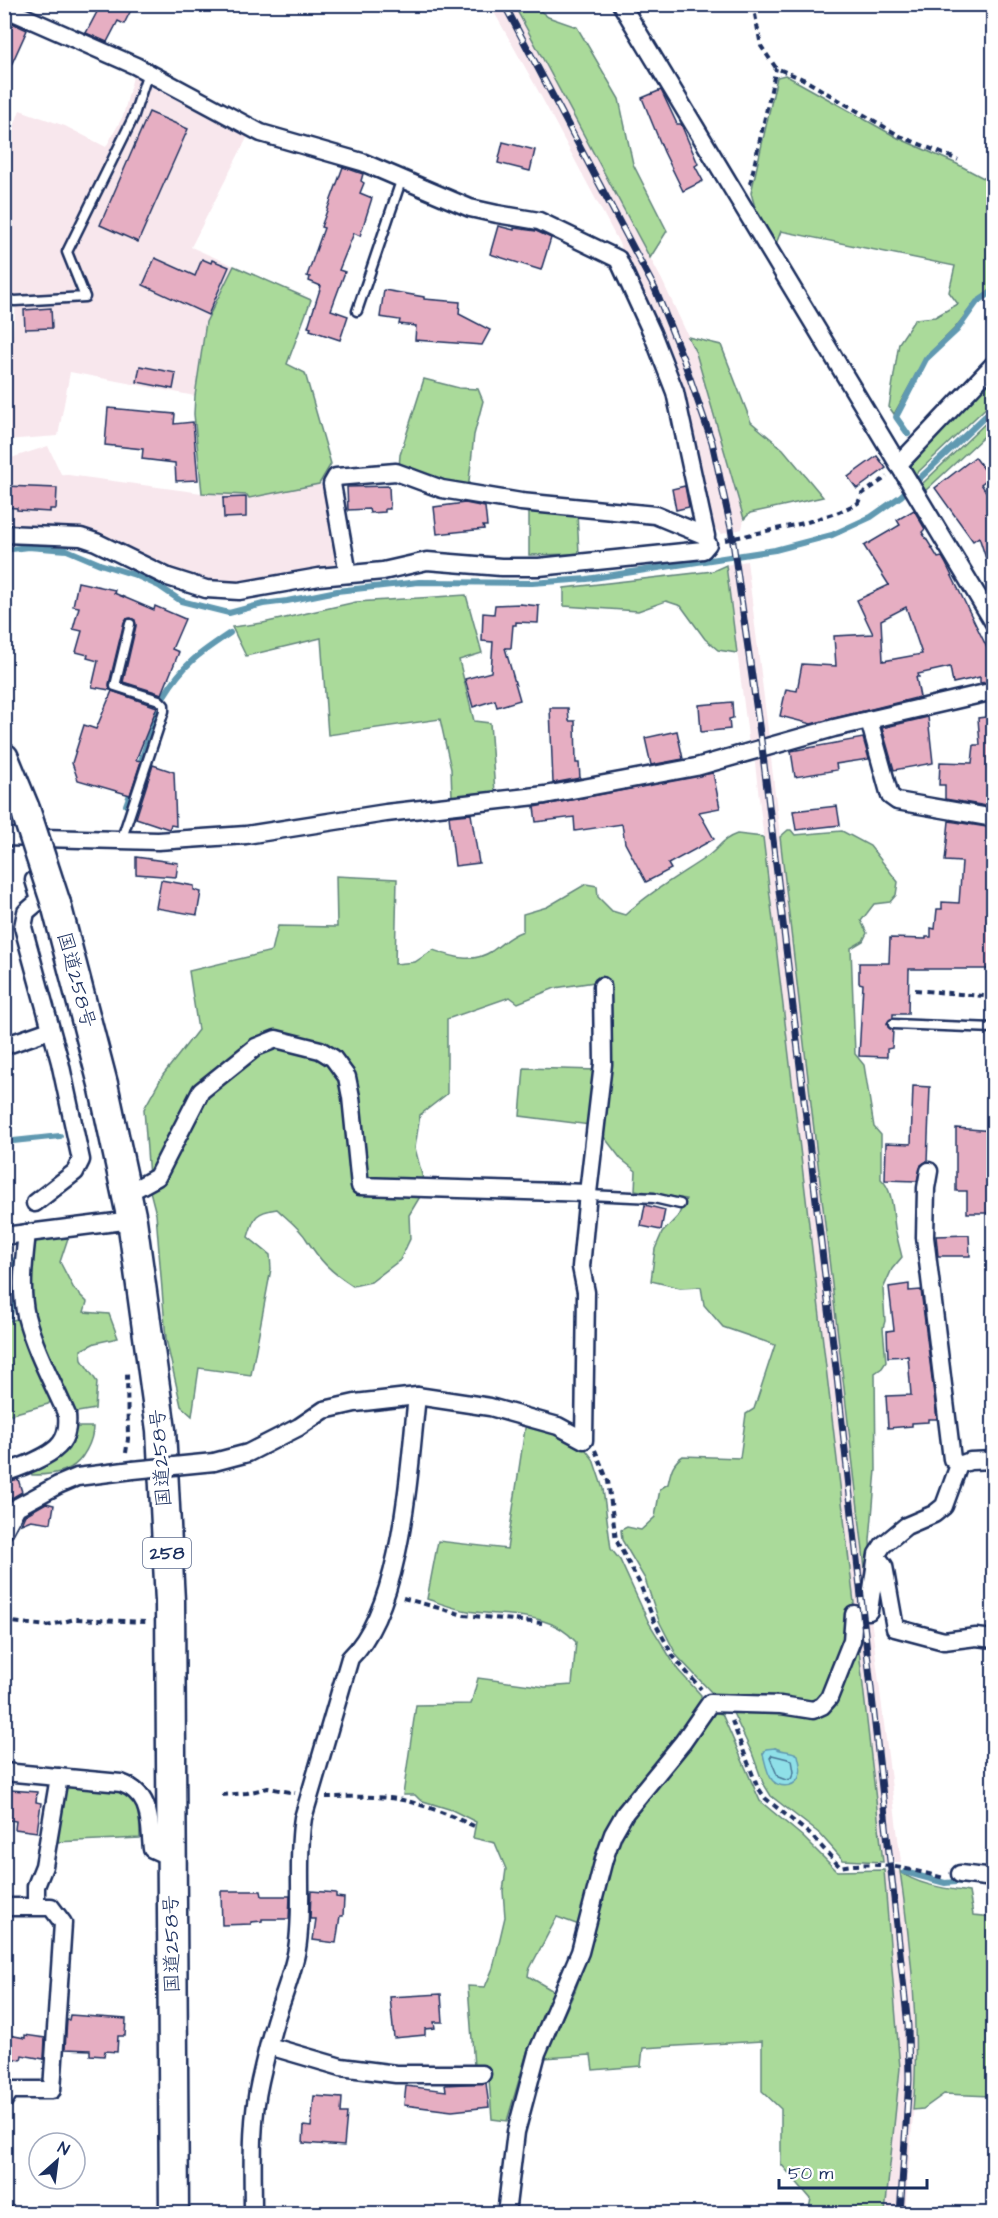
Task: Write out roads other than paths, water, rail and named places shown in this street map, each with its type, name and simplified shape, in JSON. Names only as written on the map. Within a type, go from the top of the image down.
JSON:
[{"type":"highway","name":"国道258号","points":[[4,758],[25,809],[56,904],[103,1084],[129,1207],[160,1430],[170,1601],[174,2214]]},
{"type":"street","points":[[621,4],[993,623]]},
{"type":"street","points":[[4,8],[148,72],[261,133],[362,162],[470,207],[539,221],[618,259],[652,333],[675,392],[706,536],[655,515],[521,502],[453,491],[396,472],[336,477],[333,484],[348,574]]},
{"type":"street","points":[[900,470],[993,364]]},
{"type":"street","points":[[4,534],[81,537],[168,577],[206,589],[221,591],[259,590],[319,578],[383,571],[438,561],[501,567],[539,567],[703,550],[708,544]]},
{"type":"street","points":[[35,1203],[75,1172],[81,1160],[60,1062],[23,927],[26,912],[40,900],[13,837],[158,841],[246,835],[386,813],[544,795],[696,767],[772,744],[993,691]]},
{"type":"street","points":[[869,720],[890,795],[897,801],[993,818]]},
{"type":"street","points":[[4,1531],[8,1509],[77,1477],[214,1462],[248,1453],[299,1427],[324,1410],[355,1402],[417,1396],[490,1407],[558,1426],[584,1440],[586,1292],[581,1267],[603,1064],[602,986]]},
{"type":"street","points":[[4,1046],[50,1030]]},
{"type":"street","points":[[4,1236],[27,1233],[129,1207],[157,1177],[201,1091],[256,1047],[276,1039],[320,1050],[333,1058],[347,1077],[360,1186],[588,1194]]},
{"type":"street","points":[[929,1171],[926,1188],[925,1237],[952,1459],[959,1465]]},
{"type":"street","points":[[4,1473],[20,1468],[56,1448],[65,1436],[68,1426],[68,1415],[26,1317],[22,1280],[27,1233]]},
{"type":"street","points":[[253,2214],[253,2126],[259,2084],[301,1924],[300,1839],[309,1797],[350,1658],[363,1646],[387,1594],[405,1507],[417,1396]]},
{"type":"street","points":[[506,2214],[516,2132],[537,2053],[580,1952],[604,1859],[613,1834],[625,1814],[717,1703],[813,1710],[822,1706],[829,1698],[852,1640],[877,1556],[883,1545],[906,1526],[934,1514],[944,1506],[959,1465],[970,1461],[993,1460]]},
{"type":"street","points":[[877,1556],[884,1566],[895,1628],[944,1641],[976,1637],[993,1639]]},
{"type":"street","points":[[4,1772],[121,1783],[133,1788],[147,1805],[152,1849],[170,1857]]},
{"type":"street","points":[[36,1906],[36,1886],[44,1866],[59,1777]]},
{"type":"street","points":[[960,1874],[993,1878]]},
{"type":"street","points":[[4,1906],[51,1907],[63,1923],[52,2090],[11,2090],[4,2100]]},
{"type":"street","points":[[269,2046],[341,2067],[396,2074],[482,2073]]},
{"type":"lane","points":[[4,299],[15,301],[85,297],[67,252],[133,118],[148,72]]},
{"type":"lane","points":[[357,311],[402,178]]},
{"type":"lane","points":[[121,841],[164,711],[164,705],[159,700],[115,686],[130,624]]},
{"type":"lane","points":[[893,1024],[993,1028]]},
{"type":"lane","points":[[588,1194],[654,1198],[680,1204]]},
{"type":"water","points":[[775,1748],[798,1755],[801,1772],[793,1784],[785,1786],[777,1784],[769,1775],[763,1754],[766,1749]]},
{"type":"waterway","points":[[908,434],[896,417],[926,359],[957,330],[977,302],[994,291]]},
{"type":"waterway","points":[[4,550],[28,547],[67,550],[135,575],[159,586],[181,601],[229,613],[263,604],[337,591],[419,582],[532,583],[587,579],[775,550],[832,535],[871,517],[901,496],[994,408]]},
{"type":"waterway","points":[[164,696],[178,675],[193,660],[230,633]]},
{"type":"waterway","points":[[139,767],[157,712]]},
{"type":"waterway","points":[[126,805],[132,789]]},
{"type":"waterway","points":[[4,1142],[60,1136]]},
{"type":"waterway","points":[[4,1319],[10,1317],[15,1260]]},
{"type":"waterway","points":[[905,1872],[945,1883],[966,1881]]},
{"type":"railway","points":[[504,4],[655,289],[684,361],[712,442],[731,528],[762,747],[837,1377],[908,2026],[909,2080],[900,2214]]}]
